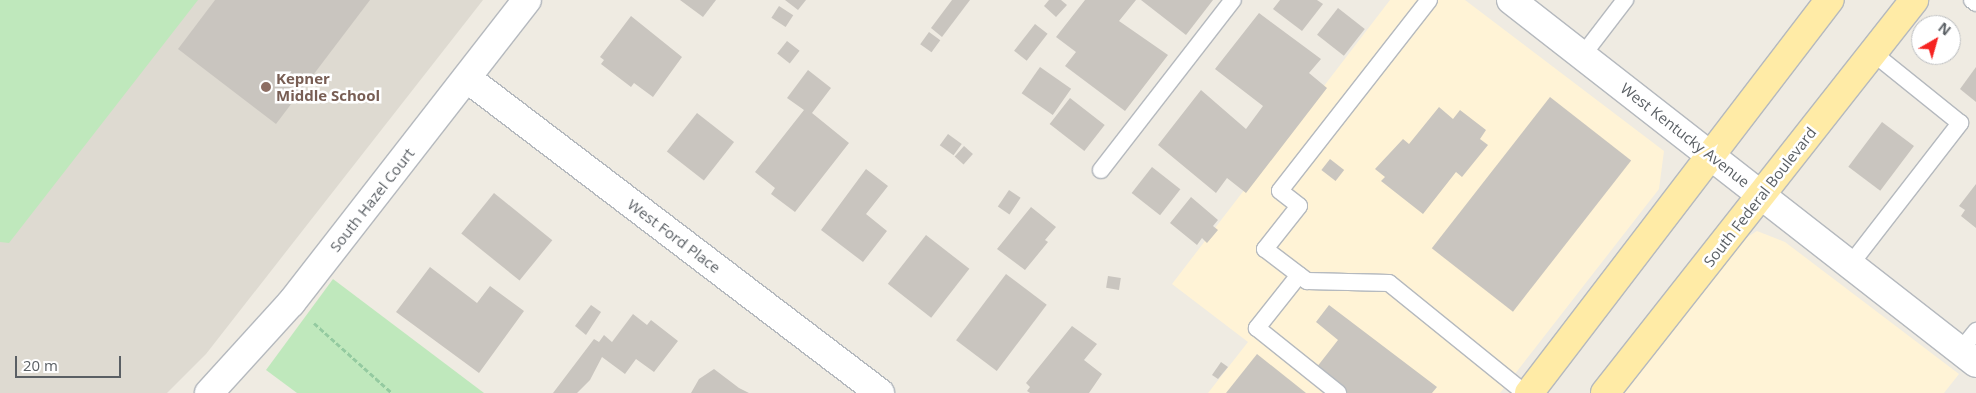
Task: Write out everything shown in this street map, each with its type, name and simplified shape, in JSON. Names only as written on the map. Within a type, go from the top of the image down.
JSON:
[{"type":"main road","points":[[1529,393],[1830,0]]},
{"type":"main road","name":"South Federal Boulevard","points":[[1605,393],[1762,196],[1914,0]]},
{"type":"street","name":"South Hazel Court","points":[[209,393],[291,303],[528,0]]},
{"type":"street","name":"West Kentucky Avenue","points":[[1511,0],[1850,265],[1971,348]]},
{"type":"street","name":"West Ford Place","points":[[468,79],[880,393]]},
{"type":"lane","points":[[1101,170],[1233,0]]},
{"type":"lane","points":[[1429,0],[1280,190],[1299,206],[1265,249],[1307,282],[1389,283],[1525,393]]},
{"type":"lane","points":[[1582,56],[1625,0]]},
{"type":"lane","points":[[1972,0],[1976,3]]},
{"type":"lane","points":[[1850,265],[1960,123],[1873,53]]},
{"type":"lane","points":[[1299,275],[1257,328],[1338,393]]},
{"type":"path","points":[[291,303],[392,393]]},
{"type":"shaded area","points":[[0,0],[483,0],[206,354],[167,393],[0,393]]},
{"type":"shaded area","points":[[1390,0],[1465,0],[1664,151],[1659,189],[1500,393],[1208,393],[1248,342],[1172,284]]},
{"type":"shaded area","points":[[1757,231],[1785,242],[1959,374],[1944,393],[1620,393],[1733,246]]},
{"type":"green space","points":[[0,0],[198,0],[9,243],[0,242]]},
{"type":"green space","points":[[333,279],[484,393],[297,393],[266,370]]},
{"type":"building","name":"Kepner Middle School","points":[[215,0],[370,0],[276,124],[178,49]]},
{"type":"building","points":[[680,0],[716,0],[703,17]]},
{"type":"building","points":[[785,0],[806,0],[798,10]]},
{"type":"building","points":[[952,0],[970,0],[942,37],[931,28]]},
{"type":"building","points":[[1049,0],[1061,0],[1067,5],[1056,17],[1044,6]]},
{"type":"building","points":[[1085,0],[1136,0],[1119,21],[1168,55],[1125,111],[1065,66],[1076,52],[1056,37]]},
{"type":"building","points":[[1141,0],[1213,0],[1186,35]]},
{"type":"building","points":[[1280,0],[1317,0],[1323,4],[1302,31],[1273,9]]},
{"type":"building","points":[[779,6],[793,15],[786,27],[771,18]]},
{"type":"building","points":[[1338,8],[1365,29],[1344,56],[1317,35]]},
{"type":"building","points":[[1259,13],[1321,59],[1309,73],[1327,88],[1246,193],[1227,178],[1216,193],[1158,145],[1201,90],[1246,129],[1263,106],[1215,69]]},
{"type":"building","points":[[631,16],[682,57],[653,97],[634,83],[631,87],[601,64],[604,60],[600,57]]},
{"type":"building","points":[[1035,24],[1048,34],[1027,61],[1014,51]]},
{"type":"building","points":[[929,32],[940,40],[932,52],[920,44]]},
{"type":"building","points":[[787,41],[800,51],[790,63],[777,54]]},
{"type":"building","points":[[1040,67],[1071,89],[1053,115],[1022,93]]},
{"type":"building","points":[[1976,67],[1976,102],[1960,89]]},
{"type":"building","points":[[808,70],[831,88],[812,113],[849,143],[795,212],[771,194],[775,188],[755,172],[804,110],[787,98]]},
{"type":"building","points":[[1550,97],[1631,160],[1513,312],[1432,248]]},
{"type":"building","points":[[1070,98],[1105,125],[1084,151],[1050,124]]},
{"type":"building","points":[[1439,107],[1453,119],[1460,110],[1486,130],[1480,139],[1488,145],[1462,177],[1456,172],[1423,214],[1381,181],[1385,177],[1375,169],[1403,139],[1409,144]]},
{"type":"building","points":[[697,113],[734,142],[704,181],[667,152]]},
{"type":"building","points":[[1882,122],[1914,146],[1880,191],[1848,167]]},
{"type":"building","points":[[948,134],[962,144],[954,155],[940,145]]},
{"type":"building","points":[[964,146],[973,154],[964,164],[955,156]]},
{"type":"building","points":[[1330,159],[1344,170],[1336,181],[1321,170]]},
{"type":"building","points":[[1152,167],[1180,189],[1160,215],[1132,193]]},
{"type":"building","points":[[866,169],[888,186],[866,214],[887,231],[863,262],[821,230]]},
{"type":"building","points":[[1976,184],[1976,228],[1961,216],[1965,210],[1959,206]]},
{"type":"building","points":[[1009,190],[1021,198],[1009,214],[998,207]]},
{"type":"building","points":[[494,193],[552,240],[520,281],[461,233]]},
{"type":"building","points":[[1191,197],[1218,220],[1213,226],[1218,230],[1207,243],[1202,238],[1197,245],[1170,223]]},
{"type":"building","points":[[1031,207],[1056,227],[1045,240],[1048,242],[1025,270],[997,249]]},
{"type":"building","points":[[926,235],[969,269],[931,318],[888,284]]},
{"type":"building","points":[[430,267],[477,303],[490,286],[524,311],[479,373],[396,312]]},
{"type":"building","points":[[1006,274],[1047,305],[997,371],[956,340]]},
{"type":"building","points":[[1108,276],[1121,278],[1119,290],[1106,288]]},
{"type":"building","points":[[591,305],[601,312],[586,335],[575,326]]},
{"type":"building","points":[[1329,305],[1437,387],[1432,393],[1340,393],[1313,372],[1338,340],[1316,322]]},
{"type":"building","points":[[633,314],[647,325],[651,320],[678,341],[654,372],[636,359],[625,374],[602,357],[590,380],[577,393],[553,393],[594,339],[599,342],[604,335],[612,342]]},
{"type":"building","points":[[1072,326],[1097,344],[1084,360],[1102,374],[1089,393],[1030,393],[1027,391],[1030,387],[1026,383]]},
{"type":"building","points":[[1257,354],[1306,393],[1226,393]]},
{"type":"building","points":[[1221,362],[1228,367],[1218,379],[1212,375]]},
{"type":"building","points":[[714,369],[739,388],[749,393],[691,393],[699,379]]},
{"type":"place","name":"Kepner Middle School","points":[[266,87]]}]
